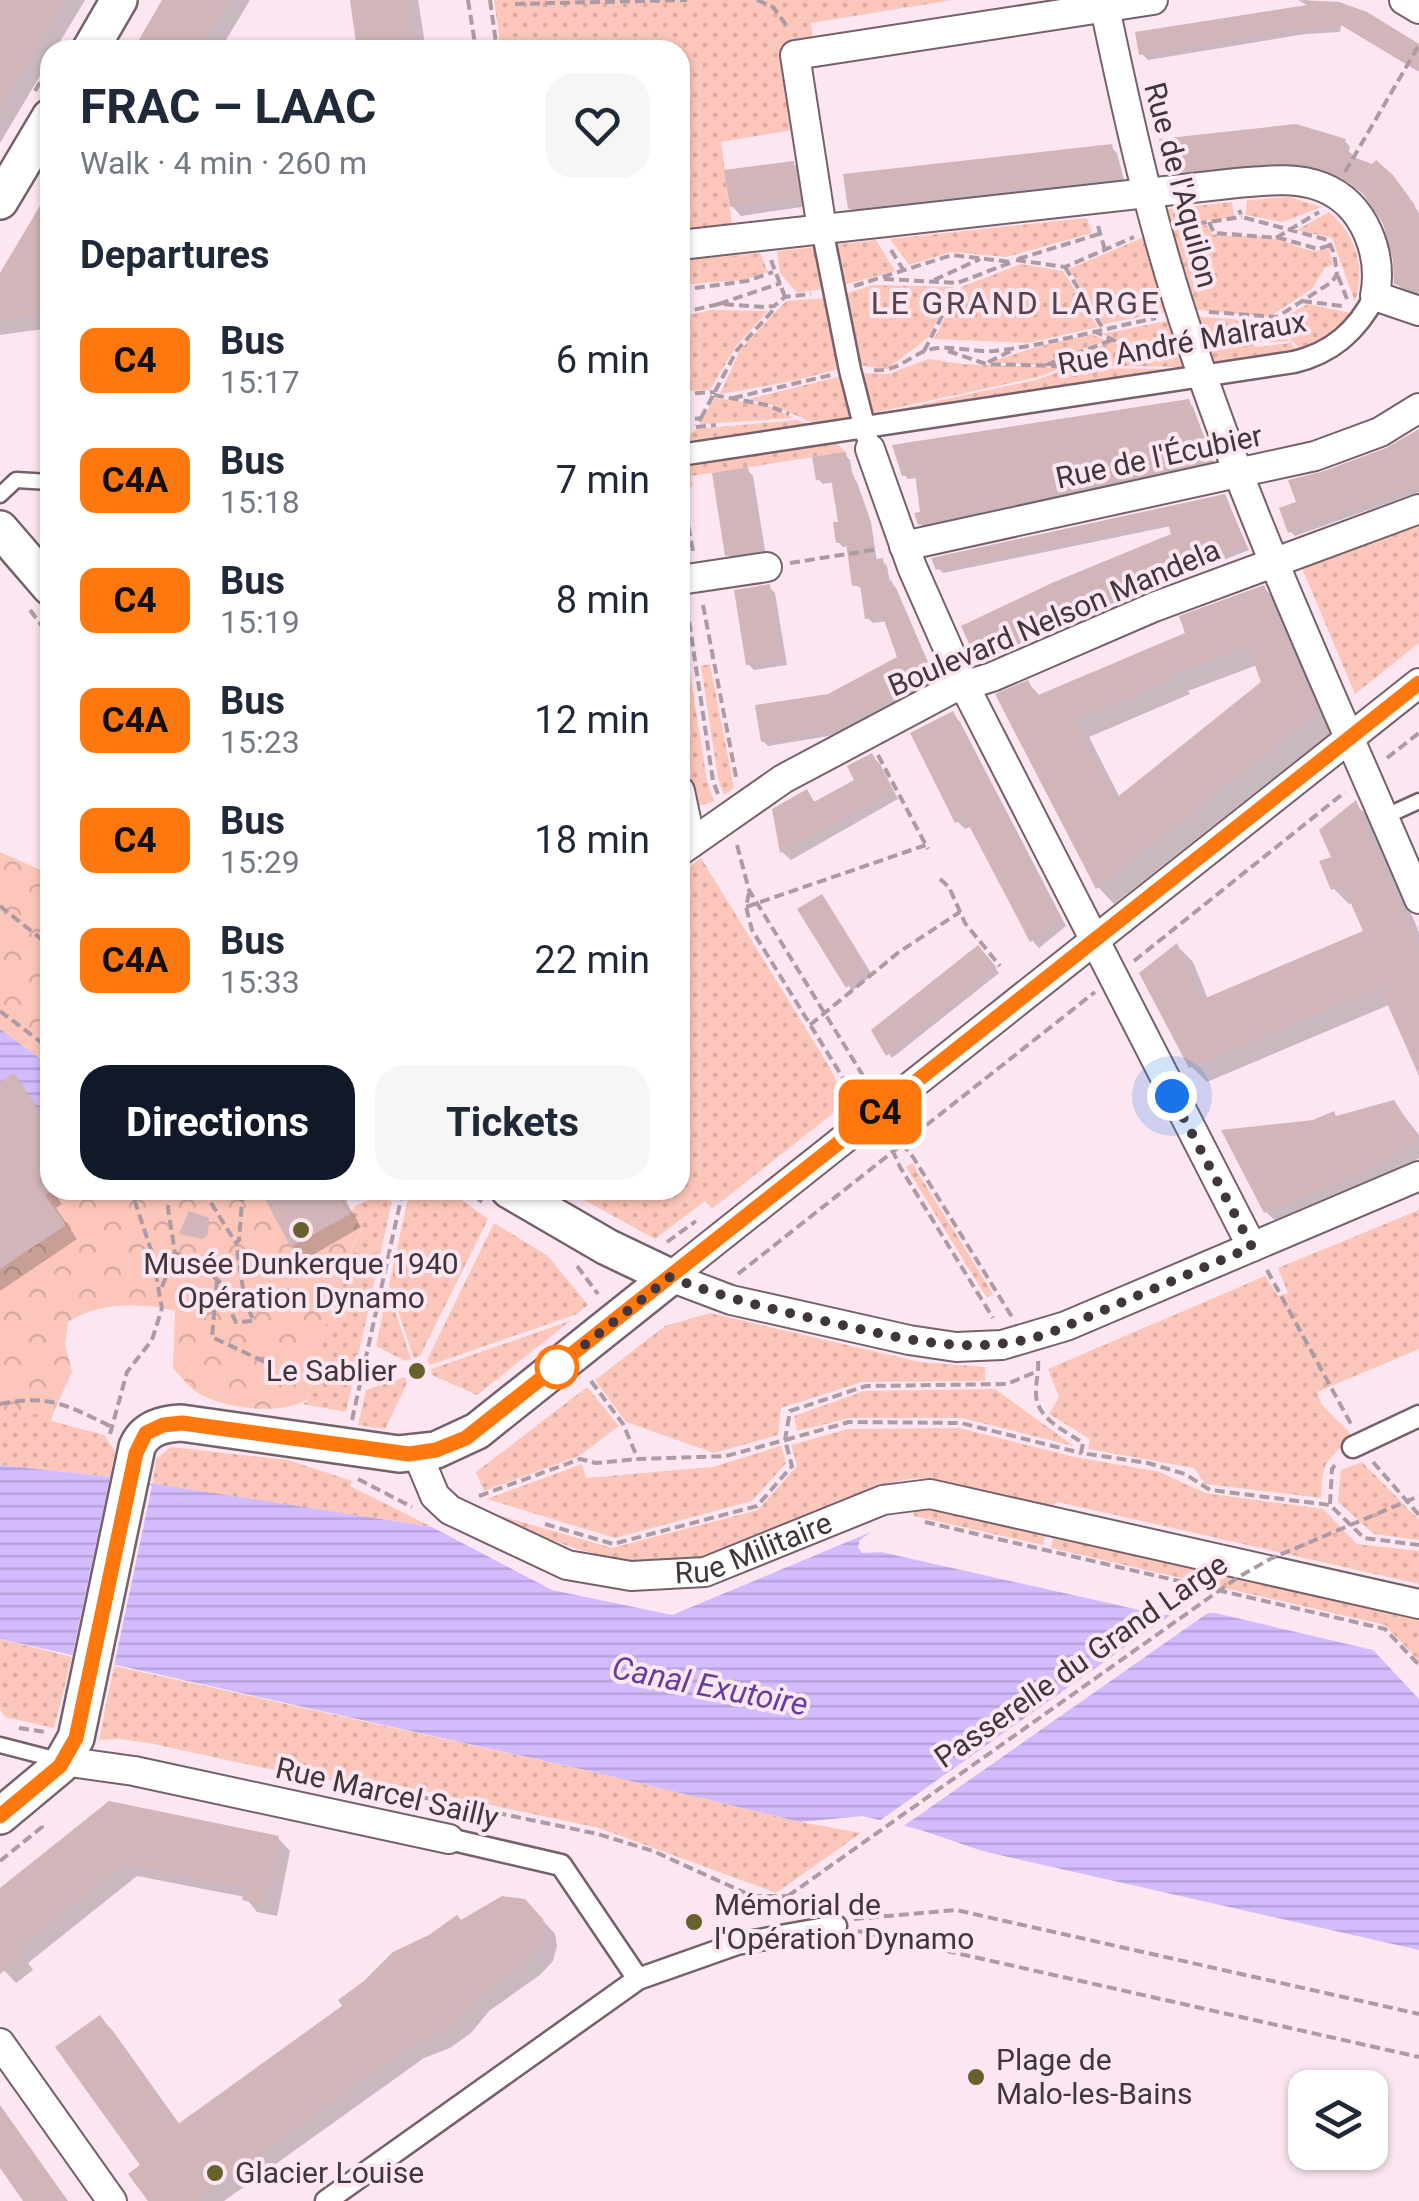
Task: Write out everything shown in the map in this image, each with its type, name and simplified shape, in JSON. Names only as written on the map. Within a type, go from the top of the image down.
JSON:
[{"type":"street","points":[[96,40],[119,0]]},
{"type":"street","points":[[1153,0],[795,55],[822,229],[850,370],[867,438],[904,546],[964,686],[1252,1247]]},
{"type":"street","points":[[1404,0],[1419,9]]},
{"type":"street","name":"Rue de l'Aquilon","points":[[1106,8],[1146,194],[1202,376],[1238,474],[1419,899]]},
{"type":"street","points":[[0,201],[40,134]]},
{"type":"street","points":[[690,244],[1237,184],[1297,181],[1337,196],[1359,218],[1373,244],[1378,273],[1375,296],[1419,310]]},
{"type":"street","name":"Rue André Malraux","points":[[690,454],[867,438],[1294,362],[1322,353],[1354,329],[1375,296]]},
{"type":"street","name":"Rue de l'Écubier","points":[[904,546],[1238,474],[1339,448],[1380,432],[1419,408]]},
{"type":"street","name":"Boulevard Nelson Mandela","points":[[690,837],[724,810],[943,694],[1140,612],[1419,508]]},
{"type":"street","points":[[0,529],[40,564]]},
{"type":"street","points":[[690,579],[767,566]]},
{"type":"street","points":[[0,1816],[48,1778],[63,1761],[78,1728],[136,1453],[146,1433],[171,1424],[352,1463],[417,1454],[452,1444],[477,1431],[1419,683]]},
{"type":"street","points":[[526,1200],[607,1247],[730,1300],[909,1340],[973,1347],[1016,1343],[1050,1333],[1419,1176]]},
{"type":"street","points":[[1351,1450],[1419,1416]]},
{"type":"street","name":"Rue Militaire","points":[[417,1454],[441,1505],[544,1556],[605,1574],[659,1576],[705,1572],[883,1500],[930,1494],[1419,1604]]},
{"type":"street","name":"Rue Marcel Sailly","points":[[63,1761],[134,1770],[561,1865],[638,1979]]},
{"type":"street","points":[[326,2201],[638,1979],[737,1944],[836,1926]]},
{"type":"street","points":[[0,2043],[112,2201]]},
{"type":"lane","points":[[0,495],[16,480],[40,481]]},
{"type":"lane","points":[[1384,817],[1419,802]]},
{"type":"lane","points":[[0,1745],[63,1761]]},
{"type":"path","points":[[468,0],[474,40]]},
{"type":"path","points":[[490,0],[496,40]]},
{"type":"path","points":[[515,4],[687,0]]},
{"type":"path","points":[[757,0],[784,16],[795,55]]},
{"type":"path","points":[[1276,238],[1337,196],[1419,46]]},
{"type":"path","points":[[1237,184],[1242,217]]},
{"type":"path","points":[[720,304],[764,307],[783,299],[834,292],[952,255],[1065,267],[1156,230],[1242,217],[1328,240],[1348,299],[1344,306],[1302,301]]},
{"type":"path","points":[[1209,222],[1214,233],[1276,238],[1310,248],[1331,245]]},
{"type":"path","points":[[880,279],[959,283],[1099,234]]},
{"type":"path","points":[[690,430],[715,394],[736,350],[783,299],[781,283],[773,272],[769,235]]},
{"type":"path","points":[[930,282],[984,258]]},
{"type":"path","points":[[1065,267],[1103,329]]},
{"type":"path","points":[[690,289],[747,282],[773,272]]},
{"type":"path","points":[[733,398],[850,370],[890,370],[939,348],[990,351],[1025,346],[1181,313],[1269,319],[1332,282],[1337,274]]},
{"type":"path","points":[[690,311],[781,283]]},
{"type":"path","points":[[924,352],[959,283]]},
{"type":"path","points":[[1042,366],[1112,340]]},
{"type":"path","points":[[986,364],[993,357],[1025,346]]},
{"type":"path","points":[[939,348],[986,364],[1112,367]]},
{"type":"path","points":[[690,394],[715,394],[768,404],[798,418]]},
{"type":"path","points":[[690,420],[701,418]]},
{"type":"path","points":[[690,533],[694,554],[690,550]]},
{"type":"path","points":[[767,566],[904,546]]},
{"type":"path","points":[[690,592],[738,792],[724,810]]},
{"type":"path","points":[[690,602],[713,781],[749,890],[862,1074],[862,1096],[843,1078],[752,930],[746,908],[749,890]]},
{"type":"path","points":[[747,1267],[1419,733]]},
{"type":"path","points":[[746,908],[927,847],[876,751]]},
{"type":"path","points":[[940,879],[1000,966]]},
{"type":"path","points":[[0,906],[40,938]]},
{"type":"path","points":[[810,1025],[899,952],[960,912]]},
{"type":"path","points":[[0,1011],[40,1041]]},
{"type":"path","points":[[877,1114],[902,1144],[1017,1326]]},
{"type":"path","points":[[877,1114],[892,1152],[995,1322]]},
{"type":"path","points":[[127,1372],[146,1351],[162,1308],[134,1200]]},
{"type":"path","points":[[160,1290],[175,1252],[169,1200]]},
{"type":"path","points":[[175,1252],[193,1260],[226,1287],[236,1322],[254,1321],[246,1302],[236,1242],[209,1200]]},
{"type":"path","points":[[236,1242],[242,1200]]},
{"type":"path","points":[[400,1200],[352,1463],[410,1507]]},
{"type":"path","points":[[1252,1247],[1351,1450],[1379,1470],[1419,1515]]},
{"type":"path","points":[[217,1280],[212,1338],[265,1362]]},
{"type":"path","points":[[529,1519],[613,1544],[757,1506],[792,1466],[785,1440],[790,1411],[866,1386],[1006,1384],[1040,1370]]},
{"type":"path","points":[[588,1377],[623,1424],[638,1459]]},
{"type":"path","points":[[1035,1395],[1043,1416],[1082,1443],[1081,1453]]},
{"type":"path","points":[[0,1404],[30,1398],[50,1400],[110,1426]]},
{"type":"path","points":[[484,1494],[580,1459],[596,1462],[726,1456],[849,1422],[961,1422],[1081,1453],[1166,1469],[1184,1474],[1210,1490],[1330,1506],[1364,1538],[1419,1546]]},
{"type":"path","points":[[1330,1506],[1332,1469],[1351,1450]]},
{"type":"path","name":"Passerelle du Grand Large","points":[[788,1896],[1237,1578],[1270,1559],[1419,1496]]},
{"type":"path","points":[[476,1498],[488,1503]]},
{"type":"path","points":[[922,1521],[1385,1629],[1419,1665]]},
{"type":"path","points":[[0,1861],[42,1828]]},
{"type":"path","points":[[836,1926],[861,1916],[956,1910],[1419,2014]]},
{"type":"path","points":[[836,1926],[1419,2057]]},
{"type":"green space","points":[[494,0],[952,0],[811,23],[813,39],[791,75],[783,78],[792,130],[721,142],[732,226],[690,230],[690,40],[500,40]]},
{"type":"green space","points":[[1289,197],[1322,207],[1282,222],[1246,215],[1247,200]]},
{"type":"green space","points":[[1232,202],[1234,217],[1163,226],[1158,210]]},
{"type":"green space","points":[[1329,212],[1346,232],[1356,253],[1359,276],[1355,302],[1332,238],[1297,230]]},
{"type":"green space","points":[[1087,218],[1092,233],[1006,257],[951,252],[909,265],[890,239]]},
{"type":"green space","points":[[1207,225],[1212,234],[1268,238],[1315,251],[1329,248],[1333,265],[1325,267],[1312,289],[1269,317],[1188,309],[1164,232]]},
{"type":"green space","points":[[1151,234],[1174,311],[1103,324],[1069,269]]},
{"type":"green space","points":[[876,240],[895,271],[840,286],[833,245]]},
{"type":"green space","points":[[819,247],[826,288],[797,293],[780,273],[777,251]]},
{"type":"green space","points":[[760,253],[768,272],[743,280],[690,284],[690,260]]},
{"type":"green space","points":[[1021,264],[1063,271],[1098,327],[1028,343],[934,339],[961,287]]},
{"type":"green space","points":[[872,285],[953,287],[929,337],[887,369],[857,365],[842,295]]},
{"type":"green space","points":[[828,298],[843,368],[720,394],[740,350],[786,301]]},
{"type":"green space","points":[[1308,304],[1350,313],[1331,334],[1300,349],[1275,322]]},
{"type":"green space","points":[[711,310],[768,311],[736,346],[710,390],[690,391],[690,315]]},
{"type":"green space","points":[[1190,316],[1273,322],[1289,341],[1199,342]]},
{"type":"green space","points":[[1177,319],[1185,344],[1137,349],[1102,334]]},
{"type":"green space","points":[[1091,334],[1107,341],[1039,365],[991,362],[1036,347]]},
{"type":"green space","points":[[1111,342],[1137,351],[1185,347],[1187,367],[1048,365]]},
{"type":"green space","points":[[1239,342],[1258,347],[1291,343],[1296,350],[1206,364],[1199,344]]},
{"type":"green space","points":[[928,359],[1063,368],[1034,378],[868,414],[858,373],[888,374]]},
{"type":"green space","points":[[1070,368],[1172,369],[891,411],[1036,380]]},
{"type":"green space","points":[[845,375],[854,417],[816,424],[767,403],[745,400]]},
{"type":"green space","points":[[714,398],[766,405],[794,418],[700,424]]},
{"type":"green space","points":[[797,420],[809,425],[690,444],[690,434],[697,429]]},
{"type":"green space","points":[[831,438],[846,452],[691,476],[690,487],[690,459]]},
{"type":"green space","points":[[1419,525],[1419,643],[1355,694],[1302,568]]},
{"type":"green space","points":[[710,664],[734,788],[724,795],[701,666]]},
{"type":"green space","points":[[690,673],[707,781],[714,801],[695,807],[690,774]]},
{"type":"green space","points":[[0,852],[40,870],[40,1200],[342,1200],[361,1230],[337,1277],[307,1394],[311,1396],[301,1403],[258,1409],[202,1395],[173,1368],[175,1311],[120,1306],[80,1315],[68,1322],[65,1344],[72,1372],[52,1415],[0,1412]]},
{"type":"green space","points":[[701,858],[830,1068],[846,1103],[712,1209],[705,1201],[655,1239],[584,1200],[690,1200],[690,866]]},
{"type":"green space","points":[[912,1163],[993,1294],[987,1298],[906,1167]]},
{"type":"green space","points":[[368,1200],[392,1201],[346,1412],[303,1404],[308,1400],[337,1277],[361,1231],[350,1214],[355,1206]]},
{"type":"green space","points":[[408,1200],[462,1200],[488,1219],[420,1356],[414,1358],[389,1285]]},
{"type":"green space","points":[[1419,1210],[1419,1349],[1317,1392],[1322,1405],[1352,1435],[1325,1467],[1321,1498],[1205,1484],[1194,1468],[1088,1449],[1090,1439],[1049,1414],[1059,1397],[1048,1369],[1265,1276],[1278,1296],[1288,1293],[1278,1268]]},
{"type":"green space","points":[[494,1223],[548,1256],[588,1305],[577,1314],[430,1365],[427,1360]]},
{"type":"green space","points":[[388,1290],[411,1359],[405,1361],[376,1346]]},
{"type":"green space","points":[[710,1313],[920,1362],[985,1367],[985,1381],[862,1382],[781,1408],[778,1435],[714,1453],[626,1422],[595,1380],[665,1326]]},
{"type":"green space","points":[[570,1321],[477,1395],[432,1375],[431,1369]]},
{"type":"green space","points":[[405,1377],[407,1383],[385,1429],[358,1425],[366,1390]]},
{"type":"green space","points":[[587,1387],[619,1426],[579,1456],[484,1491],[476,1472]]},
{"type":"green space","points":[[995,1389],[1074,1446],[961,1418],[850,1418],[797,1431],[794,1416],[864,1391]]},
{"type":"green space","points":[[55,1407],[51,1421],[104,1435],[115,1451],[110,1477],[0,1465],[0,1410]]},
{"type":"green space","points":[[959,1428],[1075,1457],[1160,1472],[1205,1493],[1323,1509],[1357,1544],[1419,1551],[1419,1584],[1058,1502],[1051,1507],[930,1478],[885,1484],[728,1548],[671,1562],[643,1562],[588,1552],[484,1511],[612,1548],[758,1510],[797,1466],[791,1445],[848,1429]]},
{"type":"green space","points":[[781,1446],[786,1463],[752,1501],[615,1538],[487,1499],[582,1464],[586,1478],[713,1467]]},
{"type":"green space","points":[[171,1447],[288,1460],[352,1481],[350,1486],[432,1527],[152,1486],[156,1459]]},
{"type":"green space","points":[[1362,1462],[1419,1520],[1419,1540],[1374,1534],[1338,1502],[1341,1470]]},
{"type":"green space","points":[[913,1508],[934,1508],[1046,1532],[1043,1545],[914,1516]]},
{"type":"green space","points":[[1054,1534],[1419,1617],[1419,1661],[1385,1625],[1051,1548]]},
{"type":"green space","points":[[0,1639],[72,1657],[54,1728],[5,1717],[0,1709]]},
{"type":"green space","points":[[114,1666],[861,1833],[776,1893],[599,1828],[377,1781],[319,1780],[149,1743],[99,1740]]},
{"type":"water","points":[[0,1029],[40,1059],[40,1122],[0,1082]]},
{"type":"water","name":"Canal Exutoire","points":[[0,1465],[110,1477],[432,1527],[552,1590],[672,1615],[871,1532],[860,1540],[858,1547],[862,1553],[881,1552],[1162,1615],[1215,1613],[1373,1650],[1419,1699],[1419,1950],[982,1851],[863,1816],[800,1822],[0,1639]]},
{"type":"pier","points":[[110,1477],[152,1486],[114,1666],[72,1657]]},
{"type":"pier","points":[[1215,1608],[898,1830],[875,1824],[1179,1609]]},
{"type":"building","points":[[0,0],[65,0],[40,40],[0,110]]},
{"type":"building","points":[[162,0],[230,0],[206,40],[139,40]]},
{"type":"building","points":[[350,0],[408,0],[414,40],[356,40]]},
{"type":"building","points":[[1298,0],[1339,2],[1367,12],[1419,44],[1419,71],[1336,22],[1335,27],[1298,29],[1139,55],[1135,32],[1307,5]]},
{"type":"building","points":[[1296,124],[1346,139],[1343,146],[1356,158],[1372,164],[1376,160],[1393,175],[1419,218],[1419,292],[1394,284],[1393,261],[1383,224],[1363,194],[1345,180],[1317,167],[1291,163],[1167,173],[1159,139]]},
{"type":"building","points":[[1112,144],[1120,178],[848,209],[843,174]]},
{"type":"building","points":[[794,161],[799,198],[730,207],[724,170]]},
{"type":"building","points":[[40,206],[40,315],[0,321],[0,273]]},
{"type":"building","points":[[1189,399],[1212,461],[918,525],[914,513],[920,512],[915,474],[902,476],[892,445]]},
{"type":"building","points":[[1419,429],[1419,486],[1288,533],[1279,508],[1296,502],[1288,480],[1386,448]]},
{"type":"building","points":[[846,452],[850,475],[853,474],[867,515],[873,560],[883,558],[886,581],[891,580],[934,677],[834,730],[761,742],[755,705],[828,694],[897,657],[883,617],[865,619],[860,585],[852,586],[846,542],[836,543],[833,522],[838,522],[831,478],[816,480],[812,457]]},
{"type":"building","points":[[748,467],[761,550],[725,556],[712,473]]},
{"type":"building","points":[[1225,494],[1246,545],[1026,632],[975,657],[961,626],[1171,534],[1168,522],[936,570],[931,558]]},
{"type":"building","points":[[770,584],[782,659],[746,665],[734,590]]},
{"type":"building","points":[[1264,585],[1318,712],[1096,889],[995,694],[1028,680],[1036,696],[1185,633],[1179,616]],"holes":[[[1248,646],[1261,682],[1115,799],[1074,720],[1175,677],[1173,674]]]},
{"type":"building","points":[[953,711],[1060,918],[1030,942],[965,818],[955,823],[910,733]]},
{"type":"building","points":[[872,753],[892,790],[780,853],[772,809],[807,789],[814,802],[854,780],[847,766]]},
{"type":"building","points":[[1356,800],[1419,950],[1419,1076],[1380,987],[1189,1068],[1139,973],[1177,943],[1201,1000],[1363,931],[1343,885],[1331,890],[1319,861],[1331,857],[1319,830]]},
{"type":"building","points":[[822,894],[869,970],[846,988],[797,909]]},
{"type":"building","points":[[978,945],[997,968],[886,1056],[871,1030]]},
{"type":"building","points":[[14,1073],[40,1111],[40,1200],[48,1200],[66,1225],[0,1269],[0,1082]]},
{"type":"building","points":[[1394,1100],[1419,1139],[1372,1168],[1264,1213],[1221,1130],[1313,1120],[1334,1111],[1336,1116]]},
{"type":"building","name":"Musée Dunkerque 1940 Opération Dynamo","points":[[265,1200],[342,1200],[350,1214],[291,1247]]},
{"type":"building","points":[[189,1211],[209,1218],[208,1234],[203,1239],[179,1234]]},
{"type":"building","points":[[109,1801],[279,1836],[265,1905],[242,1900],[245,1888],[124,1864],[18,1949],[23,1956],[0,1974],[0,1888]]},
{"type":"building","points":[[502,1896],[525,1899],[543,1919],[544,1939],[536,1955],[477,1999],[450,2028],[411,2046],[194,2201],[148,2201],[128,2174],[140,2165],[55,2047],[100,2015],[178,2124],[342,2006],[338,2000],[393,1952],[429,1935],[457,1915],[461,1920]]},
{"type":"building","points":[[0,2105],[68,2201],[23,2201],[0,2168]]},
{"type":"bus line","name":"C4","points":[[0,1816],[60,1766],[76,1738],[136,1453],[146,1433],[163,1425],[182,1423],[409,1454],[436,1450],[466,1438],[1419,683]]},
{"type":"place","name":"Musée Dunkerque 1940 Opération Dynamo","points":[[301,1230]]},
{"type":"place","name":"Le Sablier","points":[[417,1371]]},
{"type":"place","name":"Mémorial de l'Opération Dynamo","points":[[694,1922]]},
{"type":"place","name":"Plage de Malo-les-Bains","points":[[976,2077]]},
{"type":"place","name":"Glacier Louise","points":[[215,2173]]},
{"type":"district","name":"LE GRAND LARGE","points":[[1016,303]]},
{"type":"route","points":[[557,1367],[670,1277],[730,1300],[909,1340],[973,1347],[1016,1343],[1050,1333],[1252,1247],[1172,1096]]}]
